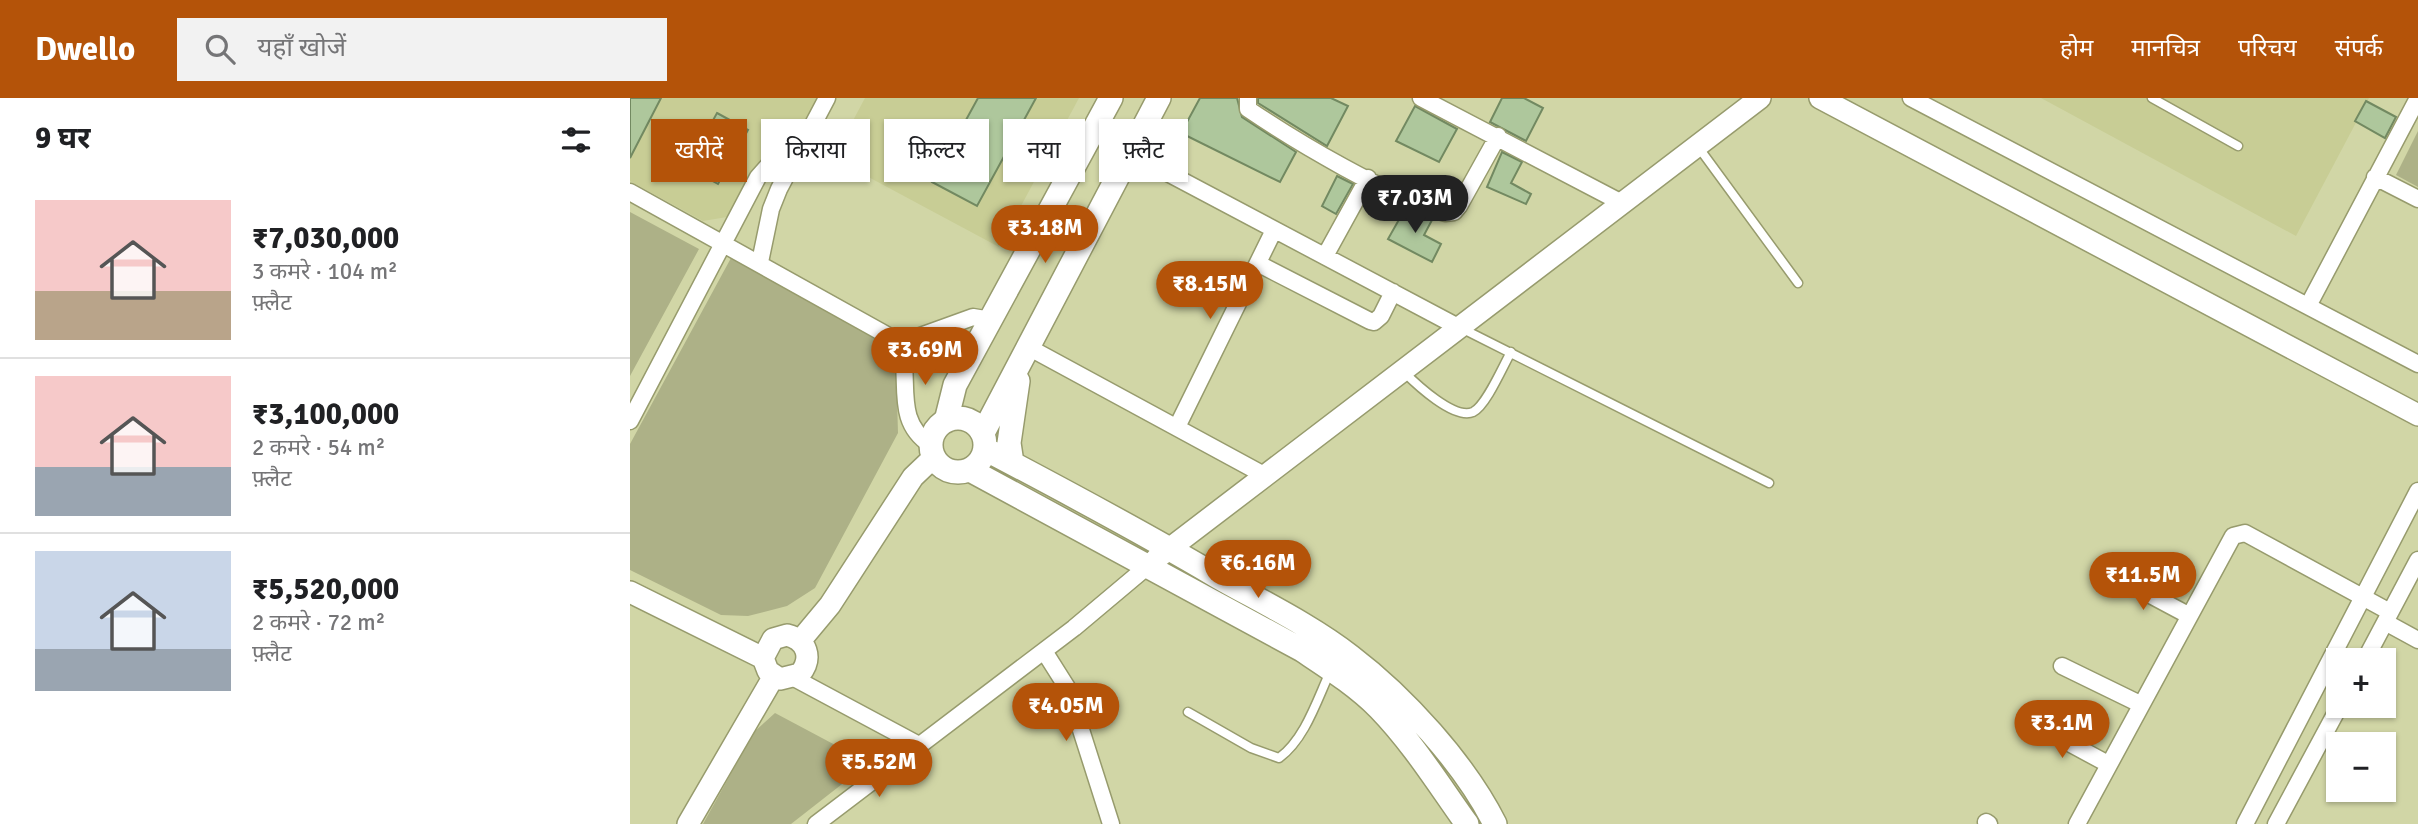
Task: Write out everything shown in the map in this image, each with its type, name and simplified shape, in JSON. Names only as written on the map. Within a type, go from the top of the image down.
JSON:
[{"type":"main road","points":[[946,421],[955,385],[1111,98]]},
{"type":"main road","points":[[1148,119],[1159,98]]},
{"type":"main road","points":[[971,470],[983,457],[984,441],[1025,352],[1114,182]]},
{"type":"main road","points":[[1012,463],[1009,443],[1025,352]]},
{"type":"main road","points":[[1467,824],[1410,744],[1378,708],[1331,669],[1302,650],[1149,565],[971,470],[954,472],[946,469],[932,451],[935,431],[954,418],[971,421],[984,441],[1012,463],[1169,548],[1350,656],[1404,706],[1444,750],[1465,775],[1495,824]]},
{"type":"street","points":[[814,119],[827,98]]},
{"type":"street","points":[[1248,98],[1246,106],[1252,112],[1368,178],[1434,210],[1454,212],[1497,136]]},
{"type":"street","points":[[1421,98],[1622,203]]},
{"type":"street","points":[[816,824],[1044,651],[1169,548],[1760,98]]},
{"type":"street","points":[[1821,98],[2418,415]]},
{"type":"street","points":[[1911,98],[2418,364]]},
{"type":"street","points":[[2308,306],[2418,98]]},
{"type":"street","points":[[630,421],[761,173]]},
{"type":"street","points":[[2375,177],[2418,199]]},
{"type":"street","points":[[1325,256],[1368,178]]},
{"type":"street","points":[[760,262],[771,209],[783,182]]},
{"type":"street","points":[[1184,182],[1460,328]]},
{"type":"street","points":[[630,192],[760,262],[901,343],[973,317],[991,320]]},
{"type":"street","points":[[1177,427],[1275,230]]},
{"type":"street","points":[[1259,264],[1374,322],[1381,316],[1393,292]]},
{"type":"street","points":[[800,641],[830,605],[932,451],[909,425],[901,343]]},
{"type":"street","points":[[1025,352],[1177,427],[1265,475]]},
{"type":"street","points":[[2245,824],[2418,491]]},
{"type":"street","points":[[2077,824],[2188,615],[2233,536],[2238,532],[2362,596],[2418,640]]},
{"type":"street","points":[[2371,648],[2417,565]]},
{"type":"street","points":[[2115,576],[2188,615]]},
{"type":"street","points":[[630,592],[919,745]]},
{"type":"street","points":[[779,636],[794,637],[800,641],[807,654],[804,669],[777,671],[767,644],[779,636]]},
{"type":"street","points":[[1044,651],[1068,689],[1111,824]]},
{"type":"street","points":[[2062,666],[2140,704]]},
{"type":"street","points":[[688,824],[777,671]]},
{"type":"street","points":[[2276,824],[2333,718]]},
{"type":"street","points":[[2034,724],[2108,764]]},
{"type":"lane","points":[[2152,98],[2238,146]]},
{"type":"lane","points":[[1697,145],[1798,282]]},
{"type":"lane","points":[[1460,328],[1769,483]]},
{"type":"lane","points":[[1401,370],[1434,399],[1467,413],[1475,412],[1511,352]]},
{"type":"lane","points":[[1188,712],[1251,748],[1279,758],[1289,751],[1301,732],[1331,669]]},
{"type":"shaded area","points":[[630,98],[819,98],[808,119],[761,119],[761,159],[727,217],[703,221],[630,181]]},
{"type":"shaded area","points":[[865,98],[1079,98],[1068,119],[1003,119],[1003,182],[1034,182],[999,247],[870,178],[870,119],[854,119]]},
{"type":"shaded area","points":[[2041,98],[2369,98],[2296,236]]},
{"type":"shaded area","points":[[2418,131],[2418,187],[2396,175]]},
{"type":"shaded area","points":[[630,212],[699,249],[630,376]]},
{"type":"shaded area","points":[[731,258],[883,338],[896,366],[898,433],[815,588],[787,606],[748,616],[721,615],[630,570],[630,444]]},
{"type":"shaded area","points":[[775,713],[869,763],[791,824],[703,824],[754,732]]},
{"type":"building","points":[[630,98],[661,98],[630,158]]},
{"type":"building","points":[[978,98],[1036,98],[1025,119],[1003,119],[1003,158],[977,206],[932,182],[989,182],[989,119],[966,119]]},
{"type":"building","points":[[1200,98],[1237,98],[1242,117],[1296,152],[1280,182],[1188,136],[1188,120]]},
{"type":"building","points":[[1258,98],[1331,98],[1348,106],[1327,146],[1258,103]]},
{"type":"building","points":[[1502,98],[1524,98],[1543,108],[1526,141],[1490,122]]},
{"type":"building","points":[[2366,101],[2396,117],[2385,138],[2355,121]]},
{"type":"building","points":[[1415,106],[1457,129],[1439,162],[1396,141]]},
{"type":"building","points":[[717,113],[728,119],[714,119]]},
{"type":"building","points":[[1502,152],[1522,162],[1511,183],[1531,194],[1526,204],[1487,187]]},
{"type":"building","points":[[1337,176],[1353,184],[1336,214],[1322,206]]},
{"type":"building","points":[[1405,209],[1432,220],[1424,235],[1441,244],[1432,262],[1388,239]]}]
